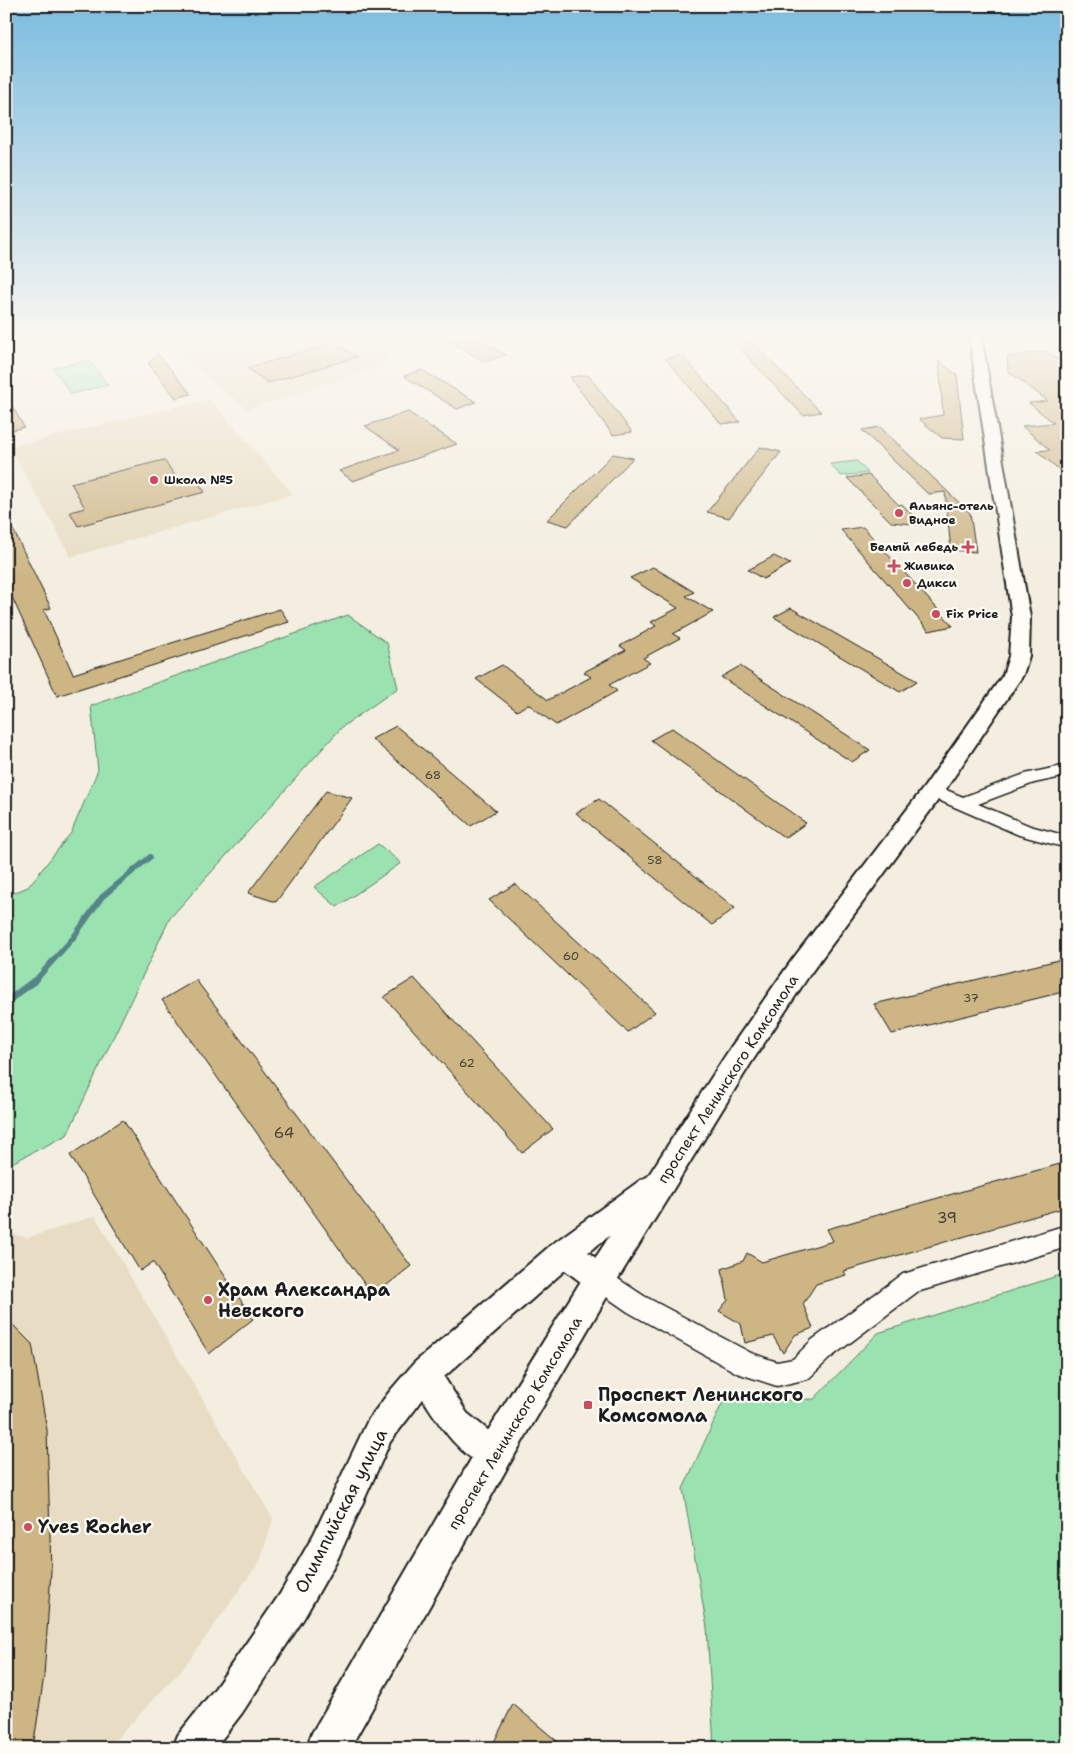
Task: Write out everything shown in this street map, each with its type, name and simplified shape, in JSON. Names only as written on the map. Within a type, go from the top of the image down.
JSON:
[{"type":"main road","name":"проспект Ленинского Комсомола","points":[[327,1748],[494,1455],[600,1278],[741,1055],[801,967],[933,791],[1013,675],[1019,656],[1021,617],[1017,581],[989,417]]},
{"type":"street","points":[[962,804],[1031,778],[1067,770]]},
{"type":"street","points":[[933,791],[1025,832],[1067,842]]},
{"type":"street","name":"Олимпийская улица","points":[[191,1748],[230,1700],[268,1645],[326,1546],[379,1431],[425,1374],[561,1256],[662,1181]]},
{"type":"street","points":[[561,1256],[575,1259],[636,1304],[746,1364],[776,1374],[799,1370],[820,1349],[911,1282],[1067,1236]]},
{"type":"street","points":[[425,1374],[456,1424],[494,1455]]},
{"type":"shaded area","name":"Школа №5","points":[[135,417],[225,417],[293,494],[71,557],[10,447]]},
{"type":"shaded area","points":[[95,1216],[273,1519],[260,1561],[185,1666],[108,1748],[6,1748],[6,1231],[27,1238]]},
{"type":"green space","points":[[857,461],[868,473],[841,476],[830,464]]},
{"type":"green space","points":[[348,615],[387,643],[398,688],[342,727],[170,918],[67,1135],[6,1166],[6,896],[28,887],[71,833],[98,770],[91,706]]},
{"type":"green space","points":[[378,844],[401,863],[337,907],[314,887]]},
{"type":"green space","points":[[1067,1273],[1067,1748],[714,1748],[707,1628],[683,1489],[725,1397],[763,1401],[814,1399],[878,1333]]},
{"type":"building","points":[[6,417],[18,417],[24,427],[6,432]]},
{"type":"building","points":[[393,417],[415,417],[457,444],[353,481],[339,471],[399,450],[365,426]]},
{"type":"building","points":[[600,417],[620,417],[632,432],[613,435]]},
{"type":"building","points":[[715,417],[736,417],[740,422],[721,424]]},
{"type":"building","points":[[962,417],[964,439],[942,438],[919,419]]},
{"type":"building","points":[[1046,417],[1067,417],[1067,476],[1037,451],[1050,450],[1022,426],[1054,423]]},
{"type":"building","points":[[880,427],[970,513],[976,552],[951,550],[945,492],[928,494],[862,430]]},
{"type":"building","points":[[760,447],[781,452],[729,518],[707,512]]},
{"type":"building","points":[[613,454],[633,458],[568,526],[547,520]]},
{"type":"building","points":[[164,460],[181,484],[196,480],[205,492],[78,526],[70,512],[85,508],[71,483]]},
{"type":"building","points":[[869,475],[899,505],[902,504],[922,525],[891,522],[847,478]]},
{"type":"building","points":[[6,515],[51,608],[44,610],[73,674],[280,609],[289,622],[57,696],[6,584]]},
{"type":"building","points":[[863,527],[953,626],[929,631],[841,530]]},
{"type":"building","points":[[774,556],[790,564],[763,579],[748,570]]},
{"type":"building","points":[[653,567],[694,592],[686,596],[713,612],[673,634],[680,638],[643,658],[650,663],[609,685],[617,691],[556,725],[528,704],[517,711],[476,679],[502,665],[548,700],[591,677],[584,672],[626,650],[620,646],[656,626],[651,622],[678,608],[630,578]]},
{"type":"building","points":[[791,608],[917,681],[900,692],[774,617]]},
{"type":"building","points":[[740,666],[870,750],[852,762],[721,677]]},
{"type":"building","points":[[396,726],[496,811],[471,826],[372,739]]},
{"type":"building","points":[[672,728],[806,823],[785,838],[651,740]]},
{"type":"building","points":[[326,791],[352,798],[276,902],[248,893]]},
{"type":"building","points":[[599,799],[735,908],[712,925],[576,813]]},
{"type":"building","points":[[515,884],[655,1012],[628,1032],[489,900]]},
{"type":"building","points":[[1067,958],[1067,991],[892,1034],[874,1004]]},
{"type":"building","points":[[414,978],[553,1129],[522,1153],[384,997]]},
{"type":"building","points":[[196,980],[411,1266],[373,1296],[162,1000]]},
{"type":"building","points":[[123,1120],[253,1319],[209,1354],[153,1262],[140,1271],[70,1155]]},
{"type":"building","points":[[1067,1162],[1067,1207],[844,1271],[846,1275],[816,1284],[803,1304],[813,1328],[795,1335],[783,1353],[773,1336],[745,1343],[741,1324],[719,1311],[728,1300],[722,1269],[743,1261],[747,1253],[762,1262],[833,1241],[827,1229]]},
{"type":"building","points":[[6,1318],[32,1344],[47,1430],[51,1571],[44,1676],[33,1748],[6,1748]]},
{"type":"building","points":[[513,1704],[565,1748],[491,1748]]},
{"type":"waterway","points":[[33,983],[73,938],[102,897],[150,857]]},
{"type":"waterway","points":[[6,1002],[34,981]]},
{"type":"place","name":"Школа №5","points":[[154,480]]},
{"type":"place","name":"Альянс-отель Видное","points":[[899,513]]},
{"type":"place","name":"Белый лебедь","points":[[968,547]]},
{"type":"place","name":"Живика","points":[[894,566]]},
{"type":"place","name":"Дикси","points":[[907,583]]},
{"type":"place","name":"Fix Price","points":[[936,614]]},
{"type":"place","name":"Храм Александра Невского","points":[[208,1300]]},
{"type":"place","name":"Проспект Ленинского Комсомола","points":[[588,1405]]},
{"type":"place","name":"Yves Rocher","points":[[28,1527]]}]
